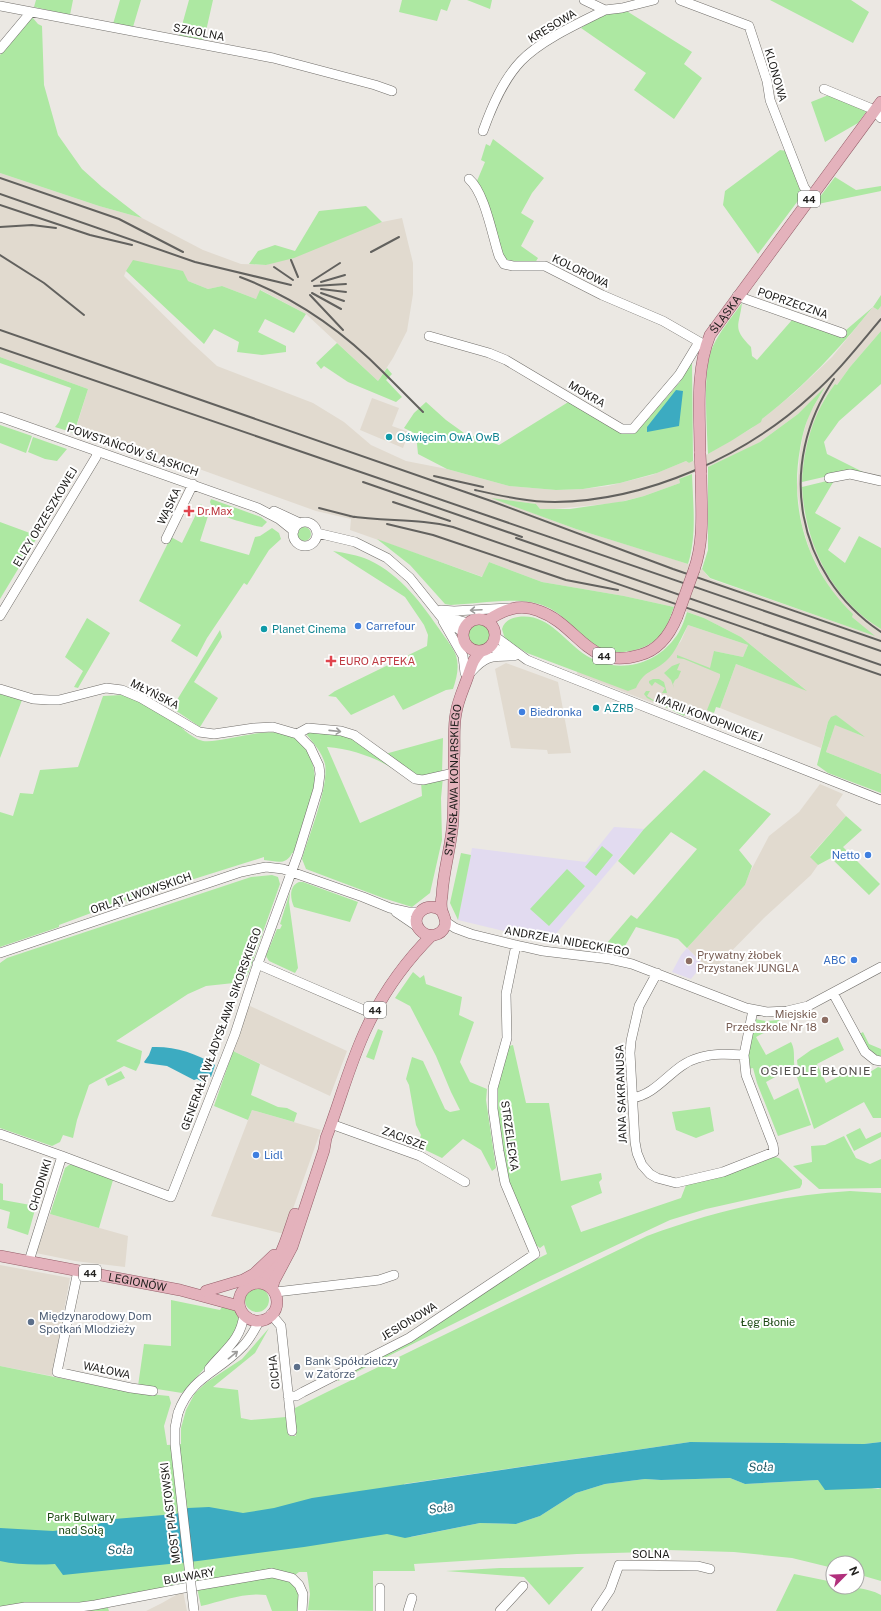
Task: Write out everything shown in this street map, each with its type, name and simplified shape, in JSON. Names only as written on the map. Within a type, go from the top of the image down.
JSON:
[{"type":"main road","name":"ŚLĄSKA","points":[[526,608],[538,610],[551,617],[580,642],[598,654],[613,658],[643,654],[655,648],[669,634],[677,617],[694,570],[698,558],[701,539],[700,380],[702,344],[811,197],[879,110]]},
{"type":"main road","name":"44","points":[[492,633],[512,608],[526,608]]},
{"type":"main road","name":"44","points":[[480,652],[488,649],[492,633],[502,618],[508,614],[526,608]]},
{"type":"main road","name":"44","points":[[469,648],[465,644],[466,627],[477,619],[492,633]]},
{"type":"main road","name":"STANISŁAWA KONARSKIEGO","points":[[466,678],[469,648]]},
{"type":"main road","points":[[469,648],[480,652]]},
{"type":"main road","name":"STANISŁAWA KONARSKIEGO","points":[[273,1291],[274,1282],[292,1247],[324,1150],[326,1138],[361,1040],[373,1014],[389,987],[408,962],[445,926],[444,875],[453,822],[453,732],[457,708],[466,678],[472,661],[480,652]]},
{"type":"main road","name":"STANISŁAWA KONARSKIEGO","points":[[408,962],[418,943],[419,929],[417,919],[436,895],[444,875]]},
{"type":"main road","points":[[425,909],[434,907],[444,916]]},
{"type":"main road","points":[[419,929],[428,935],[436,934]]},
{"type":"main road","name":"STANISŁAWA KONARSKIEGO","points":[[257,1283],[269,1273],[283,1246],[316,1152],[319,1145],[326,1138]]},
{"type":"main road","points":[[206,1291],[243,1280],[254,1274],[283,1246]]},
{"type":"main road","name":"LEGIONÓW","points":[[0,1256],[180,1290],[241,1310]]},
{"type":"main road","name":"44","points":[[244,1289],[257,1283]]},
{"type":"main road","points":[[257,1283],[268,1286],[273,1291]]},
{"type":"main road","points":[[241,1310],[239,1298],[244,1289]]},
{"type":"main road","name":"LEGIONÓW","points":[[180,1290],[236,1292],[244,1289]]},
{"type":"main road","name":"44","points":[[271,1314],[276,1304],[273,1291]]},
{"type":"main road","name":"44","points":[[241,1310],[249,1318],[260,1320]]},
{"type":"main road","points":[[260,1320],[271,1314]]},
{"type":"street","points":[[584,0],[605,10],[622,8],[654,0]]},
{"type":"street","name":"KLONOWA","points":[[680,0],[749,26],[767,81],[770,100],[776,117],[804,188],[811,197]]},
{"type":"street","name":"SZKOLNA","points":[[0,6],[273,58],[375,85],[392,91]]},
{"type":"street","name":"KRESOWA","points":[[483,130],[491,109],[502,88],[521,61],[538,46],[605,10]]},
{"type":"street","points":[[0,49],[31,12]]},
{"type":"street","points":[[824,89],[879,110]]},
{"type":"street","name":"KOLOROWA","points":[[469,179],[480,194],[499,256],[504,264],[513,266],[545,266],[602,295],[664,322],[702,344]]},
{"type":"street","name":"POPRZECZNA","points":[[737,296],[842,333]]},
{"type":"street","name":"MOKRA","points":[[429,336],[489,353],[506,360],[622,429],[627,430],[633,429],[679,375],[702,344]]},
{"type":"street","name":"POWSTAŃCÓW ŚLĄSKICH","points":[[0,417],[258,508],[279,519],[294,531]]},
{"type":"street","name":"ELIZY ORZESZKOWEJ","points":[[0,616],[96,457],[97,451]]},
{"type":"street","points":[[829,478],[850,474],[881,481]]},
{"type":"street","name":"WĄSKA","points":[[166,539],[193,484]]},
{"type":"street","name":"POWSTAŃCÓW ŚLĄSKICH","points":[[258,508],[276,512],[300,523]]},
{"type":"street","points":[[305,522],[312,524],[316,536],[310,544],[303,546],[295,540],[294,531],[300,523],[305,522]]},
{"type":"street","points":[[316,536],[365,548],[379,554],[395,564],[410,578],[441,614],[463,656],[466,678]]},
{"type":"street","points":[[441,614],[454,611],[512,608]]},
{"type":"street","points":[[441,614],[466,627]]},
{"type":"street","name":"MARII KONOPNICKIEJ","points":[[492,633],[514,656],[706,730],[881,800]]},
{"type":"street","name":"MARII KONOPNICKIEJ","points":[[492,633],[527,660]]},
{"type":"street","points":[[466,678],[479,663],[489,657],[497,655],[514,656]]},
{"type":"street","name":"MŁYŃSKA","points":[[0,689],[33,699],[49,700],[58,700],[106,688],[122,690],[141,698],[199,732],[214,734],[254,728],[273,727],[297,734]]},
{"type":"street","points":[[291,871],[298,854],[318,789],[320,774],[316,759],[310,747],[297,734],[308,728],[341,731],[354,735],[415,779],[423,780],[454,773]]},
{"type":"street","name":"ORLĄT LWOWSKICH","points":[[0,953],[241,872],[266,867],[291,871],[390,908],[408,912],[425,909]]},
{"type":"street","name":"GENERAŁA WŁADYSŁAWA SIKORSKIEGO","points":[[62,1156],[171,1197],[235,1034],[291,871]]},
{"type":"street","name":"ORLĄT LWOWSKICH","points":[[390,908],[419,929]]},
{"type":"street","name":"ANDRZEJA NIDECKIEGO","points":[[444,916],[455,928],[471,934],[543,951],[620,961],[657,973],[753,1010],[773,1012],[796,1009],[814,1003],[881,967]]},
{"type":"street","name":"ANDRZEJA NIDECKIEGO","points":[[436,934],[471,934]]},
{"type":"street","name":"STRZELECKA","points":[[516,945],[506,994],[507,1038],[493,1088],[493,1109],[498,1151],[505,1183],[535,1254]]},
{"type":"street","points":[[258,964],[373,1014]]},
{"type":"street","name":"JANA SAKRANUSA","points":[[657,973],[639,1006],[632,1031],[630,1053],[636,1152],[642,1164],[650,1174],[663,1180],[676,1182],[723,1172],[774,1152],[775,1150],[748,1082],[744,1055]]},
{"type":"street","points":[[833,993],[865,1052],[875,1060],[881,1061]]},
{"type":"street","points":[[632,1098],[643,1096],[654,1090],[677,1070],[697,1058],[721,1054],[744,1055],[753,1010]]},
{"type":"street","name":"ZACISZE","points":[[331,1124],[420,1156],[465,1182]]},
{"type":"street","name":"CHODNIKI","points":[[0,1134],[62,1156],[29,1261]]},
{"type":"street","name":"JESIONOWA","points":[[288,1396],[296,1396],[409,1338],[535,1254]]},
{"type":"street","name":"WAŁOWA","points":[[78,1271],[57,1372],[131,1388],[153,1391]]},
{"type":"street","points":[[273,1291],[276,1292],[379,1280],[394,1275]]},
{"type":"street","points":[[202,1378],[236,1339],[243,1324],[241,1310]]},
{"type":"street","name":"CICHA","points":[[271,1314],[281,1326],[292,1431]]},
{"type":"street","points":[[202,1378],[241,1349],[250,1338],[260,1320]]},
{"type":"street","name":"MOST PIASTOWSKI","points":[[194,1611],[174,1444],[178,1413],[186,1394],[202,1378]]},
{"type":"street","name":"SOLNA","points":[[596,1611],[610,1590],[619,1565],[698,1566],[710,1569]]},
{"type":"street","name":"BULWARY","points":[[0,1611],[25,1607],[80,1607],[96,1605],[272,1573],[292,1578],[299,1585],[303,1594],[302,1611]]},
{"type":"street","points":[[500,1611],[523,1586]]},
{"type":"street","points":[[380,1588],[380,1611]]},
{"type":"street","points":[[408,1611],[412,1598]]},
{"type":"shaded area","points":[[0,173],[99,206],[142,218],[203,250],[241,264],[266,265],[382,222],[402,218],[413,263],[413,294],[407,331],[393,358],[378,381],[306,314],[261,290],[256,299],[222,286],[208,289],[188,281],[126,271],[124,276],[217,366],[313,403],[344,422],[371,445],[406,461],[447,469],[509,486],[556,490],[608,486],[652,475],[686,461],[689,463],[708,454],[752,428],[794,393],[832,357],[873,307],[878,310],[881,306],[881,331],[850,367],[837,385],[835,384],[825,398],[809,437],[804,461],[802,482],[804,511],[808,530],[821,562],[842,595],[856,609],[881,629],[881,774],[826,752],[835,724],[862,736],[836,715],[828,722],[821,748],[720,708],[736,664],[806,690],[741,637],[704,618],[674,607],[624,596],[542,582],[489,562],[483,577],[350,530],[351,519],[316,511],[77,425],[88,389],[0,357]],"holes":[[[824,389],[809,414],[800,453],[797,488],[802,525],[810,551],[825,580],[837,598],[852,614],[852,617],[873,635],[710,579],[702,569],[576,529],[495,499],[536,504],[540,509],[554,509],[616,503],[644,496],[680,483],[679,479],[734,456],[760,442],[798,414]]]},
{"type":"shaded area","points":[[372,398],[399,408],[392,426],[409,432],[403,448],[360,430]]},
{"type":"shaded area","points":[[688,625],[748,645],[743,657],[714,651],[732,664],[708,724],[577,674],[577,672],[581,669],[623,674],[671,654],[681,641]]},
{"type":"shaded area","name":"Biedronka","points":[[506,663],[558,682],[571,753],[548,754],[547,750],[511,748],[495,669]]},
{"type":"shaded area","points":[[820,784],[843,794],[836,805],[846,816],[810,856],[818,865],[811,875],[764,918],[712,971],[687,948],[745,885],[749,874],[769,836],[799,812]]},
{"type":"shaded area","points":[[614,827],[644,829],[549,942],[458,920],[472,848],[586,862]]},
{"type":"shaded area","name":"Prywatny żłobek Przystanek JUNGLA","points":[[687,948],[703,964],[691,979],[672,972],[681,955]]},
{"type":"shaded area","points":[[248,1005],[347,1051],[330,1096],[233,1051]]},
{"type":"shaded area","points":[[252,1110],[321,1130],[284,1234],[211,1216]]},
{"type":"shaded area","points":[[50,1214],[128,1236],[125,1267],[75,1261],[36,1253]]},
{"type":"shaded area","name":"Międzynarodowy Dom Spotkań Mlodzieży","points":[[0,1265],[70,1278],[52,1376],[0,1366]]},
{"type":"shaded area","points":[[183,1591],[187,1611],[146,1611],[162,1603]]},
{"type":"green space","points":[[36,0],[73,0],[70,15],[34,7]]},
{"type":"green space","points":[[120,0],[141,0],[133,27],[113,24]]},
{"type":"green space","points":[[189,0],[213,0],[204,40],[179,36]]},
{"type":"green space","points":[[402,0],[451,0],[447,11],[441,9],[437,21],[399,12]]},
{"type":"green space","points":[[467,0],[492,0],[490,9]]},
{"type":"green space","points":[[770,0],[851,0],[869,12],[853,43]]},
{"type":"green space","points":[[625,10],[692,52],[684,64],[702,78],[674,119],[634,90],[646,73],[581,28],[604,13]]},
{"type":"green space","points":[[32,17],[42,26],[44,85],[58,135],[82,169],[102,187],[142,218],[99,206],[0,173],[0,55]]},
{"type":"green space","points":[[836,92],[871,105],[858,123],[825,142],[811,102]]},
{"type":"green space","points":[[493,139],[544,178],[532,193],[521,213],[534,221],[521,246],[538,258],[535,263],[506,260],[501,251],[486,203],[477,181],[485,162],[481,160],[486,144],[490,146]]},
{"type":"green space","points":[[780,150],[786,151],[803,194],[758,254],[723,205],[725,191]]},
{"type":"green space","points":[[835,177],[856,190],[881,186],[881,191],[818,204],[816,202]]},
{"type":"green space","points":[[366,206],[382,222],[294,258],[266,265],[249,264],[258,251],[275,245],[295,251],[319,211]]},
{"type":"green space","points":[[133,260],[183,271],[188,281],[208,289],[222,286],[256,299],[260,290],[306,314],[294,333],[265,319],[258,332],[286,346],[286,352],[262,355],[237,352],[239,342],[214,329],[204,344],[126,271]]},
{"type":"green space","points":[[881,295],[881,306],[878,310],[873,307]]},
{"type":"green space","points":[[742,303],[738,327],[739,331],[751,347],[752,356],[757,360],[792,320],[839,336],[873,307],[821,366],[793,393],[762,419],[761,422],[708,454],[706,414],[707,369],[713,346],[726,324]]},
{"type":"green space","points":[[881,331],[881,384],[839,421],[824,442],[827,454],[869,475],[850,471],[802,482],[805,456],[811,430],[821,406],[835,384],[837,385],[850,367]]},
{"type":"green space","points":[[337,343],[378,381],[387,368],[392,374],[386,380],[402,397],[396,402],[348,382],[324,366],[321,369],[316,363]]},
{"type":"green space","points":[[0,357],[88,389],[74,433],[55,427],[59,422],[71,388],[0,363]]},
{"type":"green space","points":[[692,361],[693,461],[689,463],[686,461],[657,473],[620,483],[583,489],[556,490],[509,486],[447,469],[418,454],[416,434],[404,428],[414,413],[426,402],[446,420],[464,433],[499,445],[570,401],[616,430],[639,429],[680,382]]},
{"type":"green space","points":[[825,387],[808,418],[801,444],[797,472],[797,494],[800,517],[814,559],[824,579],[837,597],[853,614],[852,617],[875,636],[710,578],[702,569],[708,550],[708,467],[760,442],[798,414]]},
{"type":"green space","points":[[0,425],[32,436],[26,453],[0,443]]},
{"type":"green space","points":[[33,437],[67,449],[57,461],[45,459],[28,452]]},
{"type":"green space","points":[[692,474],[694,508],[693,542],[688,564],[576,529],[491,498],[536,504],[540,509],[570,509],[625,501],[644,496],[680,483],[679,479]]},
{"type":"green space","points":[[835,479],[815,513],[841,528],[828,550],[845,563],[859,536],[881,548],[881,629],[863,617],[848,602],[835,586],[815,549],[804,508],[802,487]]},
{"type":"green space","points":[[211,499],[261,517],[267,522],[262,527],[230,518],[218,512],[213,507],[210,502]]},
{"type":"green space","points":[[201,504],[208,516],[200,541],[249,555],[255,537],[260,536],[272,528],[279,533],[281,539],[269,550],[247,585],[244,583],[207,638],[197,657],[171,641],[181,625],[139,601],[171,537],[182,543]]},
{"type":"green space","points":[[0,522],[38,536],[0,599]]},
{"type":"green space","points":[[301,527],[307,527],[311,531],[311,537],[307,541],[301,541],[297,537],[297,531]]},
{"type":"green space","points":[[377,539],[482,577],[489,562],[542,582],[624,596],[674,607],[664,630],[653,642],[638,649],[612,652],[597,647],[557,613],[542,605],[532,602],[497,601],[451,605],[445,604],[410,565]]},
{"type":"green space","points":[[333,551],[356,555],[381,566],[401,582],[419,601],[451,645],[457,658],[456,680],[453,689],[446,690],[403,710],[394,695],[351,715],[336,697],[328,696],[335,691],[427,646],[428,635],[424,625],[405,597]]},
{"type":"green space","points":[[687,612],[704,618],[741,637],[807,691],[736,664],[720,708],[716,707],[714,713],[707,710],[720,674],[684,659],[677,658],[677,655],[710,668],[714,651],[743,657],[748,645],[688,625],[670,657],[661,665],[646,674],[636,688],[628,691],[527,653],[508,641],[504,636],[502,629],[506,622],[510,619],[529,617],[538,619],[555,629],[578,650],[587,656],[598,662],[622,666],[645,661],[656,656],[666,648],[679,633]]},
{"type":"green space","points":[[87,618],[110,633],[78,688],[74,687],[83,671],[65,657]]},
{"type":"green space","points":[[479,624],[487,627],[490,635],[487,643],[479,646],[471,643],[468,635],[471,627]]},
{"type":"green space","points":[[220,630],[222,637],[194,682],[218,698],[200,727],[172,708]]},
{"type":"green space","points":[[680,663],[677,670],[681,671],[673,684],[674,688],[671,680],[664,673],[672,666]]},
{"type":"green space","points":[[659,679],[664,682],[667,693],[662,693],[665,688],[655,682],[652,686],[649,683],[649,681]]},
{"type":"green space","points":[[646,691],[650,691],[647,696],[655,701],[658,697],[660,698],[658,702],[685,714],[684,716],[647,698],[644,694]]},
{"type":"green space","points":[[0,693],[22,700],[0,758]]},
{"type":"green space","points":[[122,695],[158,710],[189,734],[203,741],[215,741],[267,732],[286,734],[297,739],[306,749],[312,762],[315,775],[312,801],[293,853],[287,860],[284,861],[277,862],[264,860],[264,857],[194,879],[127,903],[126,900],[59,925],[59,927],[0,947],[0,812],[13,816],[20,793],[33,794],[40,770],[78,767],[103,696]]},
{"type":"green space","points":[[836,715],[865,737],[835,725],[826,752],[881,774],[881,793],[828,773],[817,765],[828,722],[831,717]]},
{"type":"green space","points":[[310,731],[349,736],[395,768],[395,770],[362,754],[327,747],[360,823],[422,796],[421,782],[443,777],[441,798],[442,840],[430,893],[412,907],[383,898],[306,869],[302,859],[318,811],[325,774],[325,764],[322,756],[318,748],[306,733]]},
{"type":"green space","points":[[443,738],[442,773],[423,777],[413,776],[385,754]]},
{"type":"green space","points":[[704,770],[771,814],[739,850],[752,866],[745,885],[687,948],[678,939],[636,927],[622,951],[614,954],[601,950],[631,915],[637,919],[697,849],[671,832],[634,875],[618,861],[644,829]]},
{"type":"green space","points":[[846,816],[862,830],[843,847],[880,884],[869,895],[831,858],[818,865],[810,857]]},
{"type":"green space","points":[[602,846],[613,855],[596,876],[585,867]]},
{"type":"green space","points":[[461,853],[471,855],[458,920],[450,903]]},
{"type":"green space","points":[[567,869],[585,886],[549,926],[530,909]]},
{"type":"green space","points":[[272,875],[278,877],[280,884],[248,974],[243,982],[206,986],[188,994],[116,1041],[142,1051],[140,1063],[136,1071],[124,1066],[89,1085],[77,1120],[73,1138],[63,1135],[60,1142],[52,1146],[0,1128],[0,963],[7,958],[251,877]]},
{"type":"green space","points":[[299,882],[303,882],[358,902],[350,922],[294,907],[291,893],[293,886]]},
{"type":"green space","points":[[290,892],[289,902],[298,968],[295,973],[269,961],[266,956],[277,929],[280,929],[282,925],[280,924]]},
{"type":"green space","points":[[413,972],[420,978],[424,975],[426,984],[462,997],[459,1015],[474,1022],[460,1062],[470,1082],[487,1089],[486,1100],[496,1168],[492,1171],[481,1150],[463,1139],[442,1158],[417,1146],[421,1135],[416,1125],[409,1085],[406,1079],[412,1057],[423,1061],[445,1109],[450,1112],[460,1110],[436,1056],[410,1006],[395,998]]},
{"type":"green space","points":[[755,1019],[766,1021],[779,1020],[781,1024],[756,1037],[766,1055],[791,1042],[794,1050],[794,1065],[797,1074],[794,1076],[790,1069],[766,1082],[774,1100],[798,1088],[811,1125],[778,1136],[757,1083],[753,1068],[748,1069],[748,1055]]},
{"type":"green space","points":[[378,1029],[383,1031],[374,1060],[366,1057]]},
{"type":"green space","points":[[863,1032],[869,1044],[881,1049],[881,1057],[873,1054],[865,1046],[858,1035]]},
{"type":"green space","points":[[838,1037],[844,1050],[817,1064],[826,1083],[853,1069],[870,1072],[878,1067],[881,1068],[881,1118],[873,1118],[864,1102],[814,1129],[797,1077],[799,1077],[799,1075],[797,1060],[811,1050]]},
{"type":"green space","points":[[513,1045],[526,1103],[549,1103],[561,1181],[601,1173],[602,1179],[599,1182],[602,1193],[571,1206],[581,1232],[681,1198],[686,1185],[735,1172],[774,1157],[779,1158],[802,1180],[802,1184],[800,1188],[706,1209],[670,1220],[540,1281],[338,1381],[337,1379],[523,1266],[547,1254],[544,1245],[540,1248],[536,1245],[504,1169],[495,1092],[506,1049]]},
{"type":"green space","points":[[233,1051],[260,1064],[251,1095],[278,1107],[287,1108],[297,1113],[294,1122],[252,1110],[248,1120],[214,1106]]},
{"type":"green space","points":[[121,1071],[125,1078],[108,1086],[105,1079]]},
{"type":"green space","points":[[710,1107],[714,1131],[696,1138],[676,1130],[672,1112]]},
{"type":"green space","points":[[860,1128],[866,1139],[881,1132],[881,1137],[854,1151],[846,1135]]},
{"type":"green space","points":[[844,1136],[856,1158],[870,1164],[881,1159],[881,1188],[819,1189],[793,1166],[812,1162],[811,1146],[825,1145]]},
{"type":"green space","points":[[75,1164],[113,1180],[99,1228],[50,1214],[65,1168],[69,1165]]},
{"type":"green space","points":[[0,1183],[3,1184],[3,1200],[36,1206],[28,1235],[7,1228],[10,1212],[0,1209]]},
{"type":"green space","points":[[850,1191],[881,1193],[881,1442],[864,1444],[690,1442],[404,1484],[411,1537],[480,1523],[516,1524],[540,1516],[576,1493],[605,1484],[645,1479],[730,1478],[745,1484],[818,1480],[878,1489],[881,1488],[881,1581],[865,1576],[865,1555],[825,1555],[825,1566],[792,1558],[734,1552],[668,1550],[414,1564],[415,1571],[373,1571],[373,1611],[308,1610],[310,1594],[307,1572],[299,1572],[295,1575],[289,1573],[106,1603],[109,1611],[0,1611],[0,1366],[129,1392],[169,1396],[171,1403],[164,1426],[167,1445],[181,1444],[181,1428],[186,1410],[195,1393],[207,1382],[242,1359],[269,1328],[255,1353],[213,1387],[238,1390],[241,1418],[251,1420],[286,1417],[289,1436],[296,1436],[295,1408],[647,1236],[721,1212],[798,1196]]},
{"type":"green space","points":[[257,1288],[266,1291],[269,1300],[266,1309],[257,1312],[248,1309],[245,1300],[248,1291]]},
{"type":"green space","points":[[171,1300],[220,1310],[224,1304],[236,1313],[239,1321],[235,1335],[182,1393],[138,1386],[144,1344],[171,1346]]},
{"type":"green space","points":[[584,1567],[549,1605],[524,1577],[446,1571],[500,1568]]},
{"type":"green space","points":[[794,1574],[825,1580],[825,1595],[865,1595],[865,1589],[881,1595],[881,1611],[776,1611]]},
{"type":"green space","points":[[273,1576],[288,1581],[296,1586],[299,1596],[299,1611],[272,1611],[266,1595],[258,1594],[201,1606],[197,1588]]},
{"type":"water","points":[[676,390],[683,391],[679,426],[647,432],[647,427]]},
{"type":"water","points":[[152,1047],[185,1051],[208,1061],[215,1065],[211,1077],[208,1075],[203,1082],[197,1079],[194,1080],[167,1066],[145,1063],[144,1062]]},
{"type":"water","name":"Soła","points":[[690,1442],[864,1444],[881,1442],[881,1488],[825,1490],[818,1480],[745,1484],[730,1478],[645,1479],[605,1484],[576,1493],[540,1516],[516,1524],[480,1523],[405,1538],[387,1534],[198,1561],[63,1575],[55,1564],[41,1565],[0,1561],[0,1528],[53,1531],[88,1527],[114,1519],[176,1514],[188,1508],[209,1507],[243,1513],[274,1508],[312,1498]]},
{"type":"railway","points":[[0,178],[119,219],[183,252]]},
{"type":"railway","points":[[0,194],[195,262],[291,285]]},
{"type":"railway","points":[[0,205],[90,235],[132,245]]},
{"type":"railway","points":[[0,227],[32,225],[56,228]]},
{"type":"railway","points":[[371,252],[399,237]]},
{"type":"railway","points":[[0,255],[44,283],[84,315]]},
{"type":"railway","points":[[291,260],[298,277]]},
{"type":"railway","points":[[312,281],[340,263]]},
{"type":"railway","points":[[274,267],[293,280]]},
{"type":"railway","points":[[321,282],[345,275]]},
{"type":"railway","points":[[240,277],[261,285],[318,317],[369,358],[385,374]]},
{"type":"railway","points":[[314,286],[346,284]]},
{"type":"railway","points":[[321,289],[346,292]]},
{"type":"railway","points":[[312,293],[341,309]]},
{"type":"railway","points":[[321,293],[344,301]]},
{"type":"railway","points":[[310,295],[343,330]]},
{"type":"railway","points":[[475,490],[535,501],[555,502],[590,500],[659,484],[693,471],[726,455],[757,437],[786,417],[831,377],[881,319]]},
{"type":"railway","points":[[0,330],[494,502],[673,569],[881,641]]},
{"type":"railway","points":[[0,348],[881,651]]},
{"type":"railway","points":[[382,371],[423,412]]},
{"type":"railway","points":[[834,379],[816,412],[805,446],[801,481],[804,516],[813,549],[829,580],[852,608],[881,632]]},
{"type":"railway","points":[[434,476],[483,487]]},
{"type":"railway","points":[[363,482],[522,537]]},
{"type":"railway","points":[[393,502],[450,521]]},
{"type":"railway","points":[[319,508],[354,517]]},
{"type":"railway","points":[[349,516],[427,522],[453,527],[881,675]]},
{"type":"railway","points":[[387,524],[433,535],[566,580],[618,590]]},
{"type":"railway","points":[[516,538],[881,665]]},
{"type":"place","name":"Oświęcim OwA OwB","points":[[389,437]]},
{"type":"place","name":"Dr.Max","points":[[189,511]]},
{"type":"place","name":"Carrefour","points":[[358,626]]},
{"type":"place","name":"Planet Cinema","points":[[264,629]]},
{"type":"place","name":"EURO APTEKA","points":[[331,661]]},
{"type":"place","name":"AZRB","points":[[596,708]]},
{"type":"place","name":"Biedronka","points":[[522,712]]},
{"type":"place","name":"Netto","points":[[868,855]]},
{"type":"place","name":"ABC","points":[[854,960]]},
{"type":"place","name":"Prywatny żłobek Przystanek JUNGLA","points":[[689,961]]},
{"type":"place","name":"Miejskie Przedszkole Nr 18","points":[[825,1020]]},
{"type":"place","name":"Lidl","points":[[256,1155]]},
{"type":"place","name":"Międzynarodowy Dom Spotkań Mlodzieży","points":[[31,1322]]},
{"type":"place","name":"Bank Spółdzielczy w Zatorze","points":[[297,1367]]},
{"type":"district","name":"OSIEDLE BŁONIE","points":[[816,1071]]},
{"type":"park label","name":"Łęg Błonie","points":[[768,1322]]},
{"type":"park label","name":"Park Bulwary nad Sołą","points":[[81,1523]]}]
